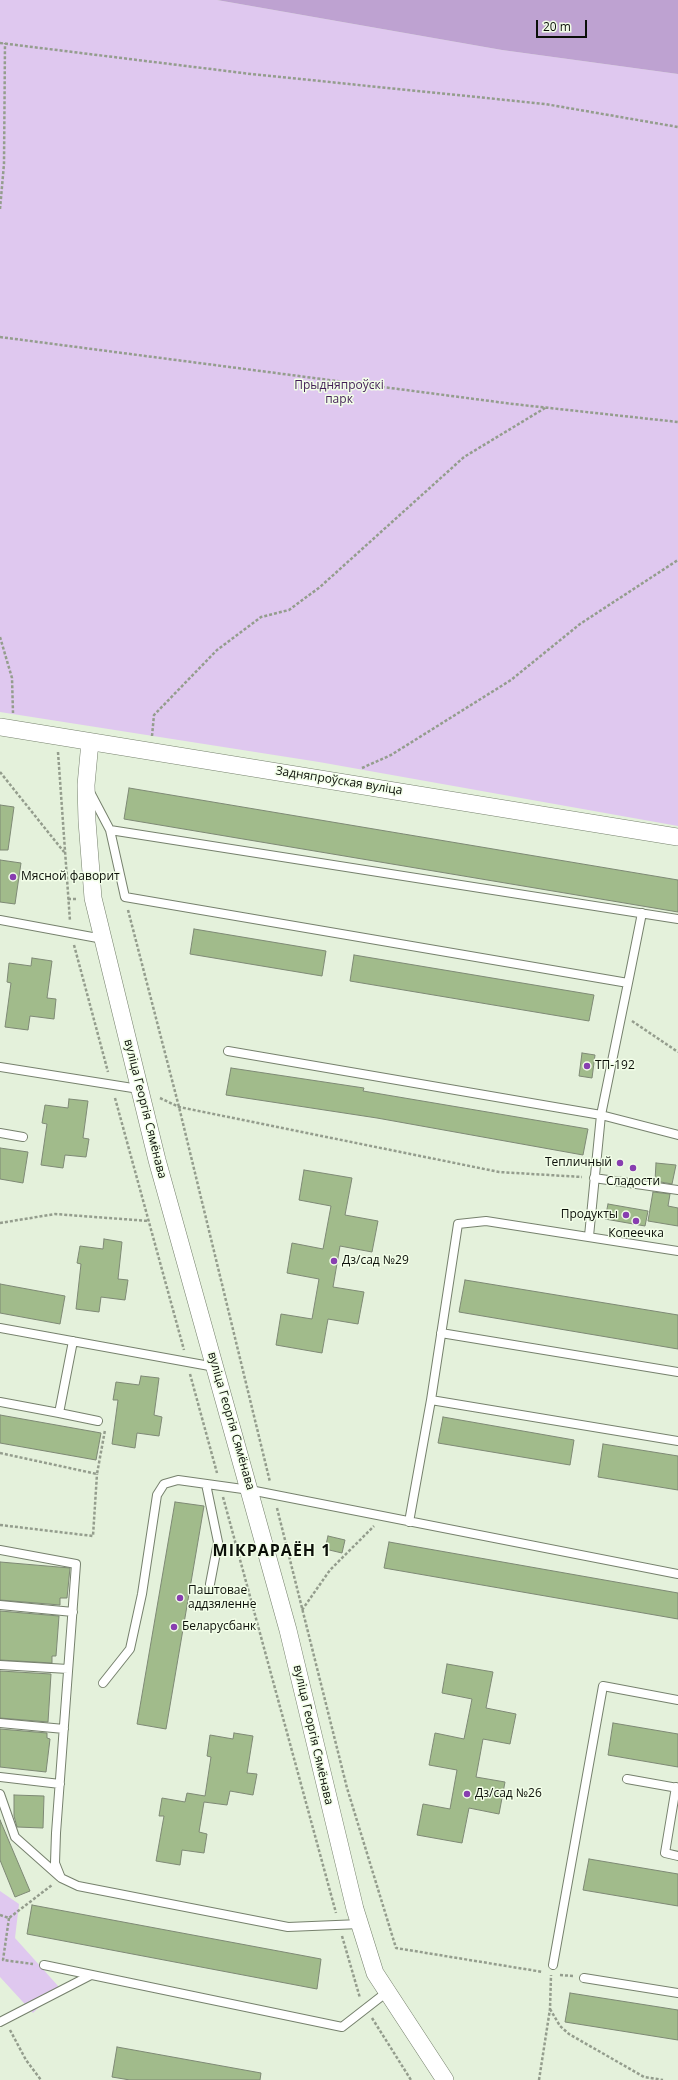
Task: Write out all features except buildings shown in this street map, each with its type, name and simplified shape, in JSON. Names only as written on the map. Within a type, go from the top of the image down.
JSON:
[{"type":"street","name":"Задняпроўская вуліца","points":[[6,728],[678,837]]},
{"type":"street","name":"вуліца Георгія Сямёнава","points":[[90,742],[86,785],[93,898],[157,1160],[216,1367],[288,1630],[360,1924],[375,1972],[445,2080]]},
{"type":"lane","points":[[86,785],[110,830],[125,897],[628,983]]},
{"type":"lane","points":[[110,830],[678,919]]},
{"type":"lane","points":[[589,1236],[601,1115],[642,913]]},
{"type":"lane","points":[[0,920],[103,939]]},
{"type":"lane","points":[[228,1051],[601,1115],[678,1134]]},
{"type":"lane","points":[[0,1067],[139,1089]]},
{"type":"lane","points":[[0,1133],[23,1137]]},
{"type":"lane","points":[[594,1178],[678,1190]]},
{"type":"lane","points":[[409,1522],[431,1400],[458,1224],[486,1221],[678,1250]]},
{"type":"lane","points":[[0,1328],[216,1367]]},
{"type":"lane","points":[[441,1333],[678,1372]]},
{"type":"lane","points":[[59,1413],[73,1342]]},
{"type":"lane","points":[[431,1400],[678,1441]]},
{"type":"lane","points":[[0,1402],[98,1421]]},
{"type":"lane","points":[[103,1683],[130,1649],[142,1594],[157,1495],[164,1484],[178,1480],[250,1490],[678,1574]]},
{"type":"lane","points":[[206,1484],[218,1542],[210,1584]]},
{"type":"lane","points":[[0,1550],[76,1564],[55,1863],[62,1878]]},
{"type":"lane","points":[[0,1605],[73,1612]]},
{"type":"lane","points":[[0,1664],[68,1669]]},
{"type":"lane","points":[[552,1969],[603,1686],[678,1700]]},
{"type":"lane","points":[[0,1724],[64,1729]]},
{"type":"lane","points":[[0,1777],[60,1784]]},
{"type":"lane","points":[[627,1779],[677,1788],[665,1853],[678,1856]]},
{"type":"lane","points":[[0,1794],[14,1837],[62,1878],[78,1886],[288,1926],[360,1924]]},
{"type":"lane","points":[[44,1965],[342,2027],[387,1992]]},
{"type":"lane","points":[[2,2021],[91,1975]]},
{"type":"lane","points":[[584,1978],[678,1993]]},
{"type":"path","points":[[0,43],[250,74],[545,104],[678,127]]},
{"type":"path","points":[[0,209],[4,164],[5,43]]},
{"type":"path","points":[[0,337],[546,407],[678,422]]},
{"type":"path","points":[[151,751],[154,715],[217,650],[261,617],[289,610],[320,587],[464,457],[546,407]]},
{"type":"path","points":[[356,769],[364,768],[391,755],[511,680],[580,624],[678,560]]},
{"type":"path","points":[[0,637],[12,678],[6,728]]},
{"type":"path","points":[[58,749],[71,933],[359,1997],[411,2080]]},
{"type":"path","points":[[0,772],[65,852]]},
{"type":"path","points":[[125,897],[179,1107],[347,1788],[396,1948],[552,1969],[584,1978]]},
{"type":"path","points":[[622,1014],[678,1052]]},
{"type":"path","points":[[139,1089],[179,1107],[499,1172],[594,1178]]},
{"type":"path","points":[[0,1222],[55,1214],[149,1221]]},
{"type":"path","points":[[0,1525],[93,1536],[97,1474],[105,1428],[98,1421]]},
{"type":"path","points":[[0,1453],[97,1474]]},
{"type":"path","points":[[288,1630],[330,1570],[374,1526],[393,1518]]},
{"type":"path","points":[[44,1965],[3,1960],[9,1918],[62,1878]]},
{"type":"path","points":[[0,1915],[9,1918]]},
{"type":"path","points":[[539,2080],[550,2009],[552,1969]]},
{"type":"path","points":[[550,2009],[560,2026],[570,2034],[644,2076],[663,2080]]},
{"type":"path","points":[[2,2021],[26,2060],[41,2080]]},
{"type":"green space","name":"Прыдняпроўскі парк","points":[[0,0],[217,0],[502,50],[678,74],[678,826],[319,762],[0,712]]},
{"type":"green space","points":[[0,1891],[19,1904],[15,1938],[59,1987],[33,2013],[0,1977]]},
{"type":"shaded area","points":[[217,0],[678,0],[678,74],[502,50]]},
{"type":"place","name":"Мясной фаворит","points":[[13,877]]},
{"type":"place","name":"ТП-192","points":[[587,1066]]},
{"type":"place","name":"Тепличный","points":[[620,1163]]},
{"type":"place","name":"Сладости","points":[[633,1168]]},
{"type":"place","name":"Продукты","points":[[626,1215]]},
{"type":"place","name":"Копеечка","points":[[636,1221]]},
{"type":"place","name":"Дз/сад №29","points":[[334,1261]]},
{"type":"place","name":"Паштовае аддзяленне","points":[[180,1598]]},
{"type":"place","name":"Беларусбанк","points":[[174,1627]]},
{"type":"place","name":"Дз/сад №26","points":[[467,1794]]},
{"type":"district","name":"МІКРАРАЁН 1","points":[[272,1551]]}]
